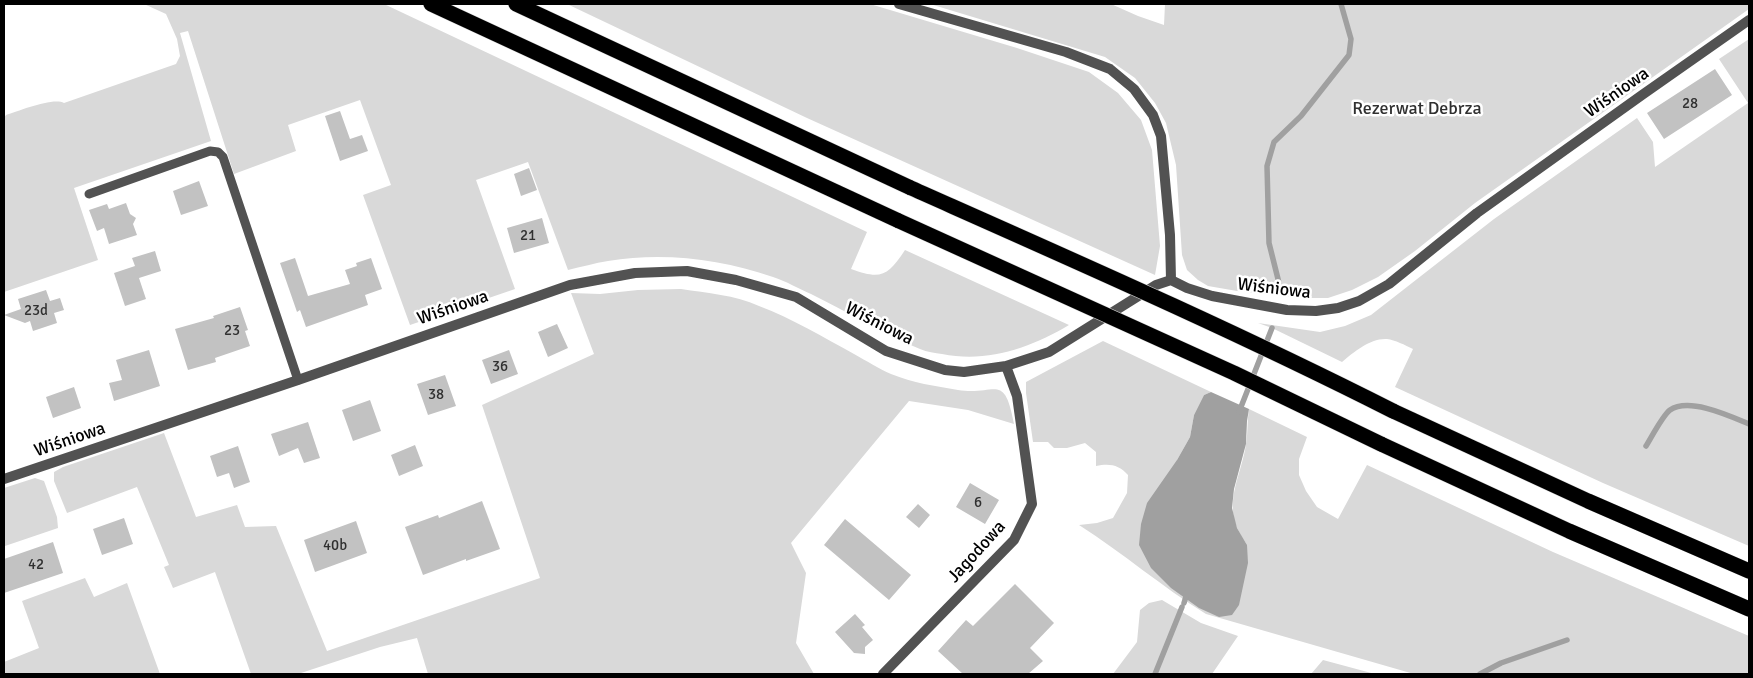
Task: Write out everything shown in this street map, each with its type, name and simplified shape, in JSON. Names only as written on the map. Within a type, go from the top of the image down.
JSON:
[{"type":"highway","points":[[431,4],[899,221],[1234,373],[1381,444],[1569,531],[1749,609]]},
{"type":"highway","points":[[516,4],[911,188],[1257,345],[1393,411],[1588,501],[1749,571]]},
{"type":"street","points":[[898,4],[1066,52],[1110,69],[1134,89],[1153,115],[1161,136],[1168,210],[1171,280]]},
{"type":"street","name":"Wiśniowa","points":[[4,479],[298,380],[570,284],[635,274],[688,271],[736,280],[796,297],[886,351],[945,370],[964,372],[1006,366],[1049,352],[1156,285],[1171,280],[1187,288],[1212,296],[1287,310],[1316,311],[1338,308],[1359,301],[1389,284],[1477,213],[1749,20]]},
{"type":"street","name":"Jagodowa","points":[[883,674],[1014,540],[1032,504],[1017,396],[1006,366]]},
{"type":"lane","points":[[89,194],[210,151],[218,152],[222,157],[298,380]]},
{"type":"green space","points":[[144,4],[384,4],[867,232],[851,269],[877,275],[883,273],[894,265],[905,250],[1069,325],[1024,347],[992,355],[959,356],[920,349],[892,337],[783,281],[733,266],[692,259],[650,257],[608,261],[568,270],[528,162],[476,180],[515,289],[410,325],[363,195],[391,185],[360,100],[288,125],[296,151],[234,174],[188,31],[180,33],[211,141],[74,188],[98,260],[4,292],[4,118],[6,115],[44,103],[64,103],[176,64],[180,56],[177,39],[166,14]]},
{"type":"green space","points":[[567,4],[870,4],[1017,48],[1089,72],[1118,93],[1141,120],[1152,150],[1160,246],[1155,275],[807,118]]},
{"type":"green space","name":"Rezerwat Debrza","points":[[930,4],[1111,4],[1164,25],[1165,4],[1749,4],[1749,9],[1475,203],[1415,251],[1378,277],[1352,290],[1328,298],[1300,298],[1208,286],[1187,270],[1182,255],[1176,165],[1166,123],[1155,103],[1135,78],[1105,57]]},
{"type":"green space","points":[[1749,39],[1749,546],[1603,483],[1395,387],[1413,349],[1403,344],[1387,339],[1374,341],[1363,346],[1342,362],[1258,323],[1320,332],[1345,326],[1371,315],[1494,219],[1637,118],[1653,142],[1655,167],[1748,103],[1719,59]]},
{"type":"green space","points":[[681,289],[721,295],[750,302],[796,322],[882,370],[899,377],[958,390],[996,389],[1006,397],[1010,408],[1014,424],[968,410],[909,401],[791,543],[806,573],[796,643],[814,674],[428,674],[417,638],[380,647],[298,674],[251,674],[215,572],[173,588],[164,567],[169,565],[137,487],[67,513],[54,481],[54,472],[63,467],[164,433],[196,517],[237,505],[245,527],[276,526],[327,651],[540,578],[482,405],[594,354],[571,293],[600,294],[638,290]]},
{"type":"green space","points":[[1103,341],[1211,392],[1204,395],[1194,415],[1190,437],[1177,460],[1247,545],[1237,528],[1233,507],[1246,444],[1249,409],[1307,437],[1299,459],[1299,475],[1306,491],[1317,507],[1338,519],[1367,465],[1553,552],[1749,636],[1749,674],[1414,674],[1206,614],[1079,525],[1097,523],[1113,518],[1127,493],[1128,475],[1125,472],[1114,466],[1096,466],[1096,452],[1085,443],[1067,448],[1054,448],[1048,442],[1033,442],[1026,382]]},
{"type":"green space","points":[[35,478],[44,481],[57,517],[58,528],[5,546],[4,488]]},
{"type":"green space","points":[[85,578],[94,597],[127,583],[160,674],[4,674],[4,662],[39,648],[22,601]]},
{"type":"green space","points":[[1162,600],[1201,623],[1238,636],[1212,674],[1113,674],[1137,642],[1140,610],[1149,603]]},
{"type":"green space","points":[[1323,660],[1375,674],[1311,674]]},
{"type":"shaded area","points":[[1211,392],[1249,409],[1246,444],[1234,489],[1232,508],[1237,528],[1247,545],[1248,563],[1239,605],[1232,615],[1219,617],[1199,608],[1171,588],[1151,568],[1139,545],[1141,524],[1147,503],[1177,460],[1190,437],[1194,415],[1204,395]]},
{"type":"building","points":[[1715,69],[1732,95],[1664,139],[1647,113]]},
{"type":"building","points":[[340,111],[350,139],[362,135],[368,151],[340,161],[325,116]]},
{"type":"building","points":[[529,168],[537,190],[521,196],[514,174]]},
{"type":"building","points":[[199,181],[208,206],[181,215],[173,191]]},
{"type":"building","points":[[126,203],[130,214],[136,218],[133,224],[137,235],[109,244],[104,228],[97,231],[89,210],[107,204],[109,209]]},
{"type":"building","points":[[542,218],[549,243],[514,253],[507,228]]},
{"type":"building","points":[[155,251],[161,271],[139,278],[146,299],[125,306],[114,273],[135,266],[132,258]]},
{"type":"building","points":[[295,258],[308,296],[350,284],[345,270],[357,266],[356,263],[371,258],[382,289],[365,295],[368,305],[306,327],[300,310],[297,312],[280,263]]},
{"type":"building","points":[[46,290],[50,301],[60,298],[64,310],[54,313],[57,323],[33,331],[30,321],[25,323],[4,315],[21,309],[18,299]]},
{"type":"building","points":[[240,307],[248,330],[245,331],[250,346],[215,358],[216,362],[188,370],[175,329],[214,318],[213,316]]},
{"type":"building","points":[[557,324],[568,348],[548,357],[538,332]]},
{"type":"building","points":[[149,350],[160,386],[114,401],[109,383],[122,380],[116,360]]},
{"type":"building","points":[[509,350],[518,374],[491,384],[482,360]]},
{"type":"building","points":[[445,375],[456,406],[428,415],[417,384]]},
{"type":"building","points":[[74,387],[81,408],[53,418],[46,397]]},
{"type":"building","points":[[370,400],[381,431],[353,441],[342,410]]},
{"type":"building","points":[[308,422],[320,458],[304,463],[298,448],[279,456],[271,434]]},
{"type":"building","points":[[415,445],[423,466],[399,476],[391,455]]},
{"type":"building","points":[[238,446],[250,482],[234,488],[229,473],[217,477],[210,456]]},
{"type":"building","points":[[970,483],[999,500],[985,524],[956,507]]},
{"type":"building","points":[[482,501],[500,549],[423,575],[405,527],[438,515],[439,518]]},
{"type":"building","points":[[918,504],[930,515],[919,528],[906,517]]},
{"type":"building","points":[[124,518],[133,544],[102,555],[93,529]]},
{"type":"building","points":[[845,519],[911,575],[889,600],[824,545]]},
{"type":"building","points":[[356,521],[367,553],[315,572],[304,540]]},
{"type":"building","points":[[53,542],[63,573],[4,593],[4,559]]},
{"type":"building","points":[[1015,584],[1054,623],[1030,648],[1043,661],[1028,674],[963,674],[938,651],[966,620],[973,626]]},
{"type":"building","points":[[855,614],[865,625],[862,627],[873,640],[865,647],[865,654],[854,653],[835,632]]},
{"type":"waterway","points":[[1279,283],[1269,243],[1267,166],[1274,142],[1301,116],[1349,55],[1351,39],[1341,4]]},
{"type":"waterway","points":[[1239,412],[1272,328]]},
{"type":"waterway","points":[[1646,446],[1667,413],[1678,407],[1688,406],[1710,409],[1749,424]]},
{"type":"waterway","points":[[1184,603],[1187,593]]},
{"type":"waterway","points":[[1155,674],[1182,607]]},
{"type":"waterway","points":[[1480,674],[1501,663],[1567,640]]}]
